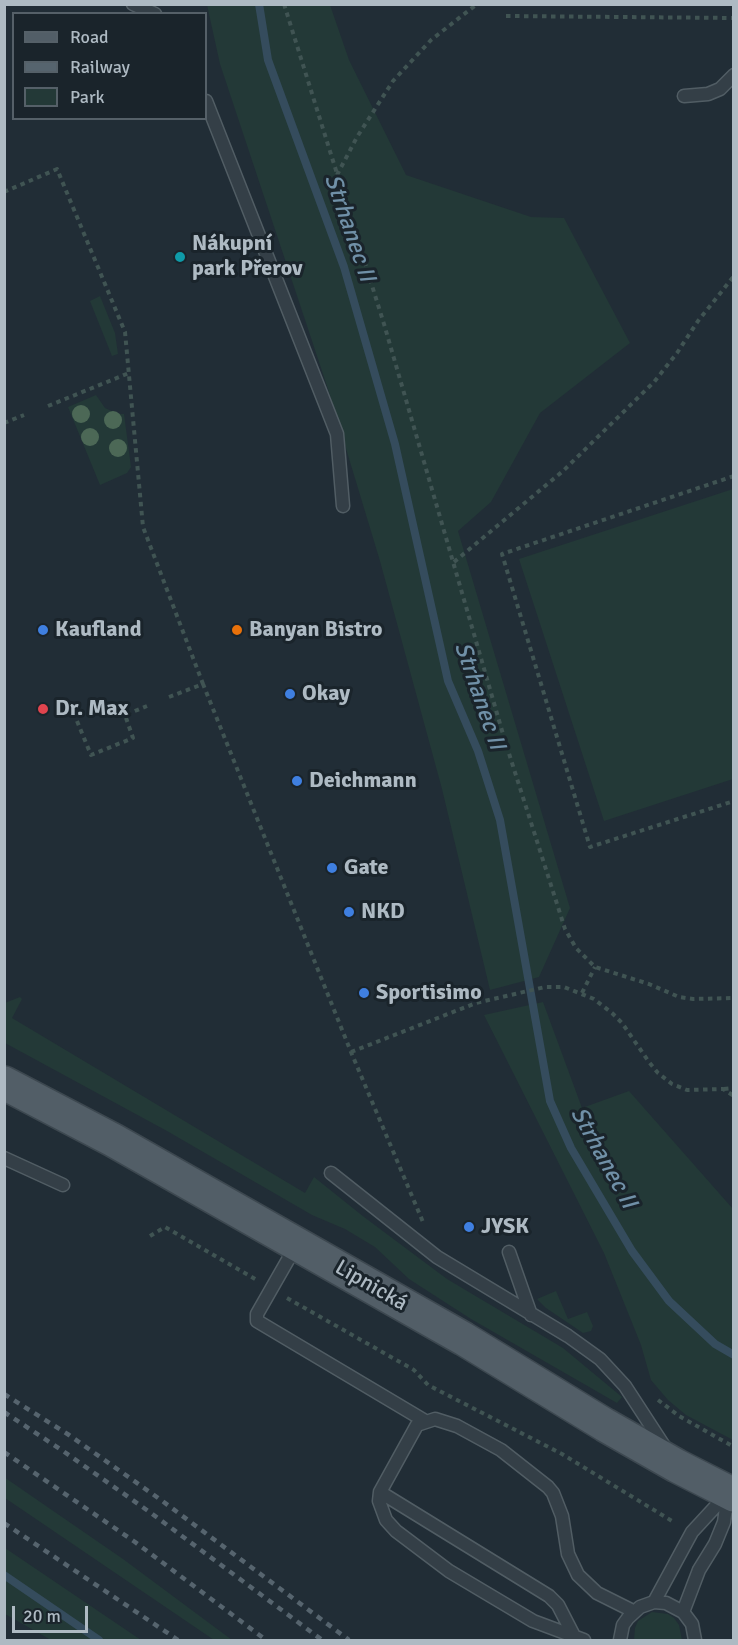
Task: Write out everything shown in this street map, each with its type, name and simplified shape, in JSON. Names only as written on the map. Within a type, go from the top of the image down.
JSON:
[{"type":"main road","name":"Lipnická","points":[[4,1083],[113,1140],[298,1244],[676,1466],[731,1493]]},
{"type":"lane","points":[[133,4],[151,12]]},
{"type":"lane","points":[[684,96],[708,94],[720,88],[734,75]]},
{"type":"lane","points":[[207,104],[337,434],[343,506]]},
{"type":"lane","points":[[6,1163],[63,1185]]},
{"type":"lane","points":[[332,1173],[437,1257],[584,1347],[614,1373],[625,1386],[676,1466]]},
{"type":"lane","points":[[298,1244],[257,1314],[257,1321],[425,1421]]},
{"type":"lane","points":[[509,1252],[531,1315]]},
{"type":"lane","points":[[580,1639],[533,1621],[449,1571],[396,1531],[386,1520],[379,1501],[380,1492],[417,1425],[435,1419],[457,1426],[501,1450],[548,1487],[553,1493],[562,1516],[568,1554],[578,1575],[597,1593],[633,1611]]},
{"type":"lane","points":[[380,1492],[549,1596],[558,1605],[580,1639]]},
{"type":"lane","points":[[654,1602],[692,1532],[731,1493]]},
{"type":"lane","points":[[683,1612],[699,1570],[715,1545],[724,1522],[731,1493]]},
{"type":"lane","points":[[620,1641],[623,1625],[633,1611],[654,1602],[666,1603],[683,1612],[692,1624],[695,1641]]},
{"type":"path","points":[[284,4],[384,324],[507,751],[561,918],[576,948],[595,967],[650,984],[679,997],[734,998]]},
{"type":"path","points":[[337,176],[357,136],[393,81],[431,40],[477,4]]},
{"type":"path","points":[[506,16],[734,18]]},
{"type":"path","points":[[4,192],[57,168],[125,332],[143,527],[203,684],[351,1052],[424,1226]]},
{"type":"path","points":[[454,562],[563,471],[654,382],[734,276]]},
{"type":"path","points":[[48,406],[129,373]]},
{"type":"path","points":[[4,423],[24,415]]},
{"type":"path","points":[[734,477],[502,554],[590,847],[734,801]]},
{"type":"path","points":[[169,697],[203,684]]},
{"type":"path","points":[[77,721],[91,755],[133,738],[125,715],[147,706]]},
{"type":"path","points":[[582,993],[595,967]]},
{"type":"path","points":[[351,1052],[476,1004],[545,987],[564,987],[582,993],[605,1007],[622,1023],[649,1062],[665,1080],[687,1089],[734,1088]]},
{"type":"path","points":[[723,1089],[734,1096]]},
{"type":"path","points":[[150,1236],[165,1227],[262,1283]]},
{"type":"path","points":[[281,1294],[414,1370],[428,1386],[562,1454],[672,1521]]},
{"type":"path","points":[[656,1397],[679,1416],[734,1447]]},
{"type":"green space","points":[[207,5],[330,5],[349,60],[406,175],[531,217],[564,218],[630,343],[540,413],[491,502],[458,531],[570,908],[539,977],[490,990],[442,789],[380,561],[328,389],[220,64]]},
{"type":"green space","points":[[100,296],[115,333],[118,354],[112,356],[90,301]]},
{"type":"green space","points":[[96,395],[105,408],[118,414],[124,414],[131,467],[127,473],[100,485],[68,407]]},
{"type":"green space","points":[[733,489],[733,779],[604,821],[519,559]]},
{"type":"green space","points":[[20,997],[22,999],[12,1018],[305,1193],[314,1177],[447,1279],[563,1348],[622,1397],[617,1403],[471,1319],[409,1279],[375,1247],[345,1229],[312,1215],[167,1131],[5,1043],[5,1003]]},
{"type":"green space","points":[[543,1002],[582,1108],[629,1091],[733,1209],[733,1440],[686,1415],[668,1400],[651,1380],[641,1345],[604,1253],[484,1015]]},
{"type":"green space","points":[[556,1291],[568,1319],[587,1312],[593,1326],[591,1331],[583,1333],[546,1308],[537,1299]]},
{"type":"green space","points":[[4,1477],[123,1559],[232,1640],[214,1640],[5,1498]]},
{"type":"green space","points":[[4,1548],[141,1640],[51,1640],[5,1614]]},
{"type":"green space","points":[[652,1612],[668,1614],[674,1618],[679,1625],[682,1640],[634,1640],[638,1621]]},
{"type":"waterway","name":"Strhanec II","points":[[259,4],[268,60],[344,267],[395,444],[448,681],[478,751],[500,820],[550,1101],[571,1148],[632,1251],[669,1301],[715,1344],[734,1355]]},
{"type":"waterway","points":[[4,1575],[99,1640]]},
{"type":"railway","points":[[4,1394],[69,1435],[161,1500],[349,1640]]},
{"type":"railway","points":[[4,1412],[151,1513],[322,1640]]},
{"type":"railway","points":[[4,1452],[135,1542],[266,1640]]},
{"type":"railway","points":[[4,1523],[178,1640]]},
{"type":"place","name":"Nákupní park Přerov","points":[[180,257]]},
{"type":"place","name":"Kaufland","points":[[43,630]]},
{"type":"place","name":"Banyan Bistro","points":[[237,630]]},
{"type":"place","name":"Okay","points":[[290,694]]},
{"type":"place","name":"Dr. Max","points":[[43,709]]},
{"type":"place","name":"Deichmann","points":[[297,781]]},
{"type":"place","name":"Gate","points":[[332,868]]},
{"type":"place","name":"NKD","points":[[349,912]]},
{"type":"place","name":"Sportisimo","points":[[364,993]]},
{"type":"place","name":"JYSK","points":[[469,1227]]}]
